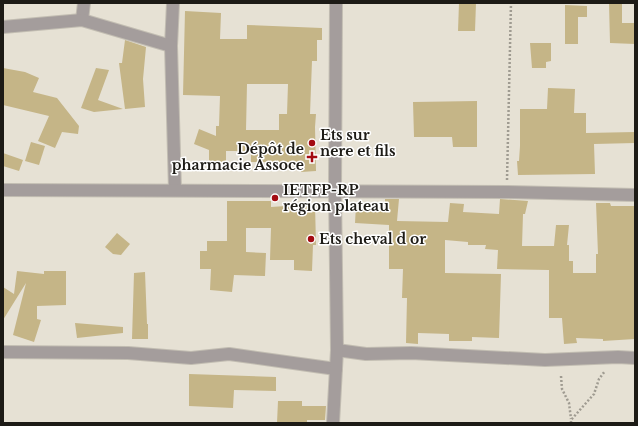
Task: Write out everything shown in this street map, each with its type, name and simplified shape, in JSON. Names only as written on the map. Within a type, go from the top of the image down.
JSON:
[{"type":"street","points":[[82,20],[84,3]]},
{"type":"street","points":[[173,3],[171,46],[175,190]]},
{"type":"street","points":[[333,423],[337,350],[335,191],[336,3]]},
{"type":"street","points":[[3,26],[82,20],[171,46]]},
{"type":"street","points":[[3,190],[635,194]]},
{"type":"street","points":[[337,350],[366,354],[411,353],[545,360],[635,358]]},
{"type":"street","points":[[3,352],[128,353],[191,358],[229,354],[336,369]]},
{"type":"path","points":[[506,192],[511,3]]},
{"type":"path","points":[[571,421],[594,394],[599,379],[609,366],[618,358]]},
{"type":"path","points":[[561,376],[562,389],[569,404],[571,421]]},
{"type":"building","points":[[459,3],[476,3],[475,31],[458,31]]},
{"type":"building","points":[[609,3],[622,3],[622,23],[635,23],[635,44],[610,43]]},
{"type":"building","points":[[565,5],[587,6],[587,17],[578,17],[578,44],[565,44]]},
{"type":"building","points":[[185,11],[221,13],[220,39],[247,39],[247,25],[322,28],[322,40],[317,40],[317,61],[312,61],[310,114],[316,114],[316,171],[301,172],[301,162],[251,162],[251,151],[226,151],[226,162],[209,162],[209,150],[194,144],[199,129],[216,136],[216,126],[219,126],[220,96],[183,95]],"holes":[[[247,84],[288,84],[287,114],[279,114],[279,130],[246,130]]]},
{"type":"building","points":[[125,40],[146,47],[143,79],[145,107],[125,109],[119,63],[122,63]]},
{"type":"building","points":[[530,43],[551,43],[551,61],[546,62],[546,68],[532,68]]},
{"type":"building","points":[[3,68],[25,72],[39,78],[33,92],[57,98],[79,126],[78,134],[62,132],[55,148],[38,141],[49,116],[3,105]]},
{"type":"building","points":[[96,68],[109,70],[98,100],[123,109],[94,112],[81,108]]},
{"type":"building","points":[[548,88],[575,89],[574,113],[586,113],[586,133],[635,132],[635,143],[594,144],[595,174],[518,175],[517,161],[519,161],[520,146],[520,109],[547,109]]},
{"type":"building","points":[[477,101],[477,147],[453,147],[452,137],[414,137],[413,102]]},
{"type":"building","points":[[31,142],[45,146],[39,165],[25,161]]},
{"type":"building","points":[[3,153],[23,160],[19,171],[3,166]]},
{"type":"building","points":[[385,199],[399,199],[397,221],[448,222],[450,203],[464,204],[463,212],[499,214],[500,199],[528,201],[525,214],[523,214],[522,246],[554,246],[556,225],[569,225],[567,245],[569,245],[569,261],[573,261],[573,273],[596,273],[596,254],[598,254],[596,203],[610,203],[611,206],[635,206],[635,339],[603,341],[603,339],[576,338],[577,343],[564,344],[562,318],[549,318],[549,270],[497,269],[498,250],[485,249],[486,245],[468,245],[468,242],[445,240],[445,273],[501,274],[499,338],[472,337],[472,341],[449,341],[449,334],[418,333],[418,344],[406,343],[407,298],[402,298],[403,269],[389,269],[389,225],[355,223],[356,205],[385,207]]},
{"type":"building","points":[[227,201],[271,201],[271,207],[315,204],[316,245],[313,245],[312,271],[294,270],[294,260],[270,260],[271,228],[246,228],[246,252],[266,253],[265,276],[234,275],[232,292],[210,290],[211,269],[200,269],[200,251],[207,251],[207,241],[227,241]]},
{"type":"building","points":[[117,233],[130,244],[121,255],[113,254],[105,247]]},
{"type":"building","points":[[17,271],[44,274],[44,271],[66,271],[66,305],[37,306],[37,319],[41,320],[34,342],[13,335],[26,283],[3,320],[3,287],[14,294]]},
{"type":"building","points":[[145,272],[148,339],[132,339],[134,273]]},
{"type":"building","points":[[75,323],[123,327],[123,333],[77,338]]},
{"type":"building","points":[[189,374],[276,377],[276,391],[234,390],[233,408],[189,406]]},
{"type":"building","points":[[278,401],[302,401],[302,406],[326,406],[325,420],[307,420],[307,423],[277,423]]},
{"type":"place","name":"Ets sur nere et fils","points":[[312,143]]},
{"type":"place","name":"Dépôt de pharmacie Assoce","points":[[312,157]]},
{"type":"place","name":"IETFP-RP région plateau","points":[[275,198]]},
{"type":"place","name":"Ets cheval d or","points":[[311,239]]}]
